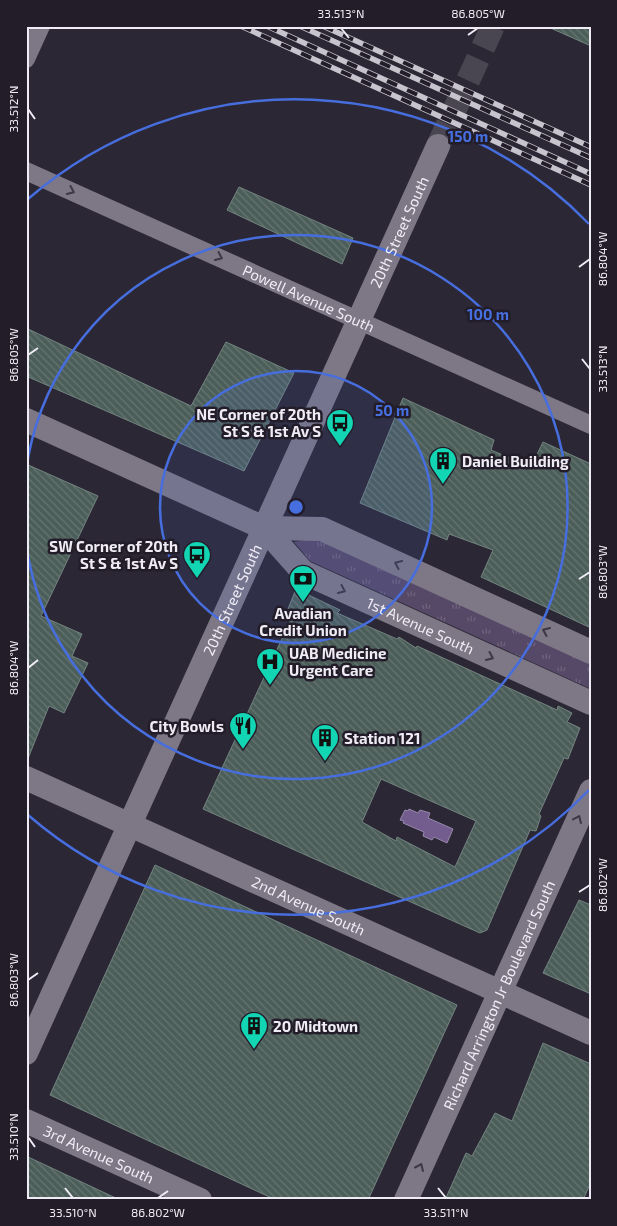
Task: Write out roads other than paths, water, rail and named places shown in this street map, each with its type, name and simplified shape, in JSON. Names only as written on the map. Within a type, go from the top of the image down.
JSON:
[{"type":"street","points":[[26,59],[41,26]]},
{"type":"street","name":"20th Street South","points":[[26,1053],[438,146]]},
{"type":"street","name":"Powell Avenue South","points":[[26,171],[591,425]]},
{"type":"street","name":"1st Avenue South","points":[[26,420],[264,528],[322,529],[591,652]]},
{"type":"street","name":"1st Avenue South","points":[[264,528],[303,572],[591,703]]},
{"type":"street","name":"2nd Avenue South","points":[[26,778],[591,1033]]},
{"type":"street","name":"Richard Arrington Jr Boulevard South","points":[[406,1200],[591,791]]},
{"type":"street","name":"3rd Avenue South","points":[[26,1121],[200,1200]]},
{"type":"tunnel","points":[[438,146],[493,26]]},
{"type":"railway","points":[[241,26],[591,185]]},
{"type":"railway","points":[[267,26],[591,174]]},
{"type":"railway","points":[[300,26],[591,158]]},
{"type":"railway","points":[[323,26],[591,147]]},
{"type":"place","name":"NE Corner of 20th St S & 1st Av S","points":[[340,447]]},
{"type":"place","name":"Daniel Building","points":[[443,485]]},
{"type":"place","name":"SW Corner of 20th St S & 1st Av S","points":[[197,579]]},
{"type":"place","name":"Avadian Credit Union","points":[[303,603]]},
{"type":"place","name":"UAB Medicine Urgent Care","points":[[270,686]]},
{"type":"place","name":"City Bowls","points":[[243,750]]},
{"type":"place","name":"Station 121","points":[[325,762]]},
{"type":"place","name":"20 Midtown","points":[[254,1050]]}]
